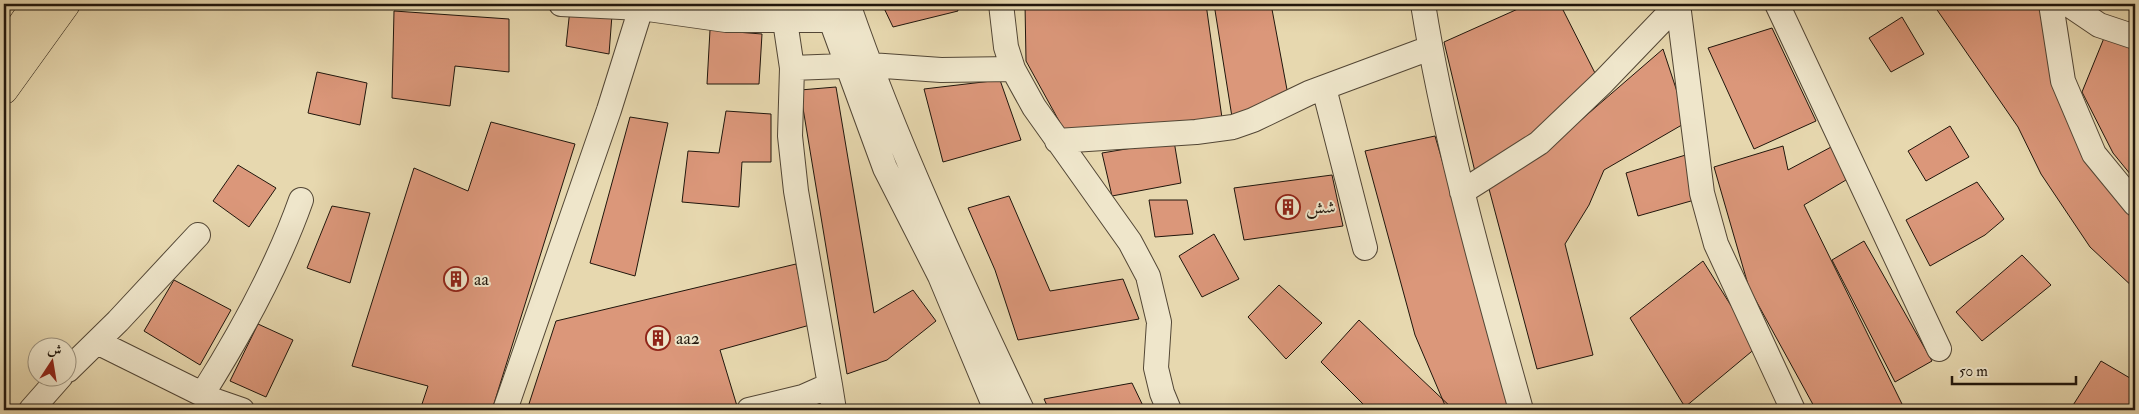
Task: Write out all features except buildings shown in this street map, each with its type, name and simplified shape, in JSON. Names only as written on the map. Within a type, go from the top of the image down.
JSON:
[{"type":"main road","points":[[4,50],[36,4]]},
{"type":"main road","points":[[4,90],[66,4]]},
{"type":"street","points":[[561,4],[642,8],[726,20],[785,21],[839,12]]},
{"type":"street","points":[[1001,4],[1006,47],[1013,69],[1034,107],[1130,242],[1148,276],[1158,322],[1156,368],[1162,393],[1169,410]]},
{"type":"street","points":[[1423,4],[1430,48],[1462,192],[1521,410]]},
{"type":"street","points":[[1462,192],[1539,143],[1603,82],[1678,4]]},
{"type":"street","points":[[1678,4],[1702,193],[1716,244],[1793,410]]},
{"type":"street","points":[[1777,4],[1939,349]]},
{"type":"street","points":[[2051,4],[2063,81],[2094,154],[2135,204]]},
{"type":"street","points":[[2068,4],[2099,25],[2135,37]]},
{"type":"street","points":[[505,410],[609,110],[642,8]]},
{"type":"street","points":[[839,12],[870,65],[924,201],[1022,410]]},
{"type":"street","points":[[839,12],[846,66],[885,168],[940,276],[996,410]]},
{"type":"street","points":[[785,21],[792,68],[790,136],[796,191],[834,410]]},
{"type":"street","points":[[1057,141],[1216,130],[1253,120],[1289,101],[1430,48]]},
{"type":"street","points":[[792,68],[870,65],[941,70],[1013,69]]},
{"type":"street","points":[[1324,88],[1365,248]]},
{"type":"street","points":[[204,393],[254,307],[289,234],[301,200]]},
{"type":"street","points":[[78,360],[198,235]]},
{"type":"street","points":[[97,342],[204,393],[216,401],[242,410]]},
{"type":"street","points":[[749,410],[803,397],[830,384]]},
{"type":"street","points":[[31,410],[52,386]]},
{"type":"place","name":"شش","points":[[1288,207]]},
{"type":"place","name":"aa","points":[[456,279]]},
{"type":"place","name":"aa2","points":[[658,338]]}]
